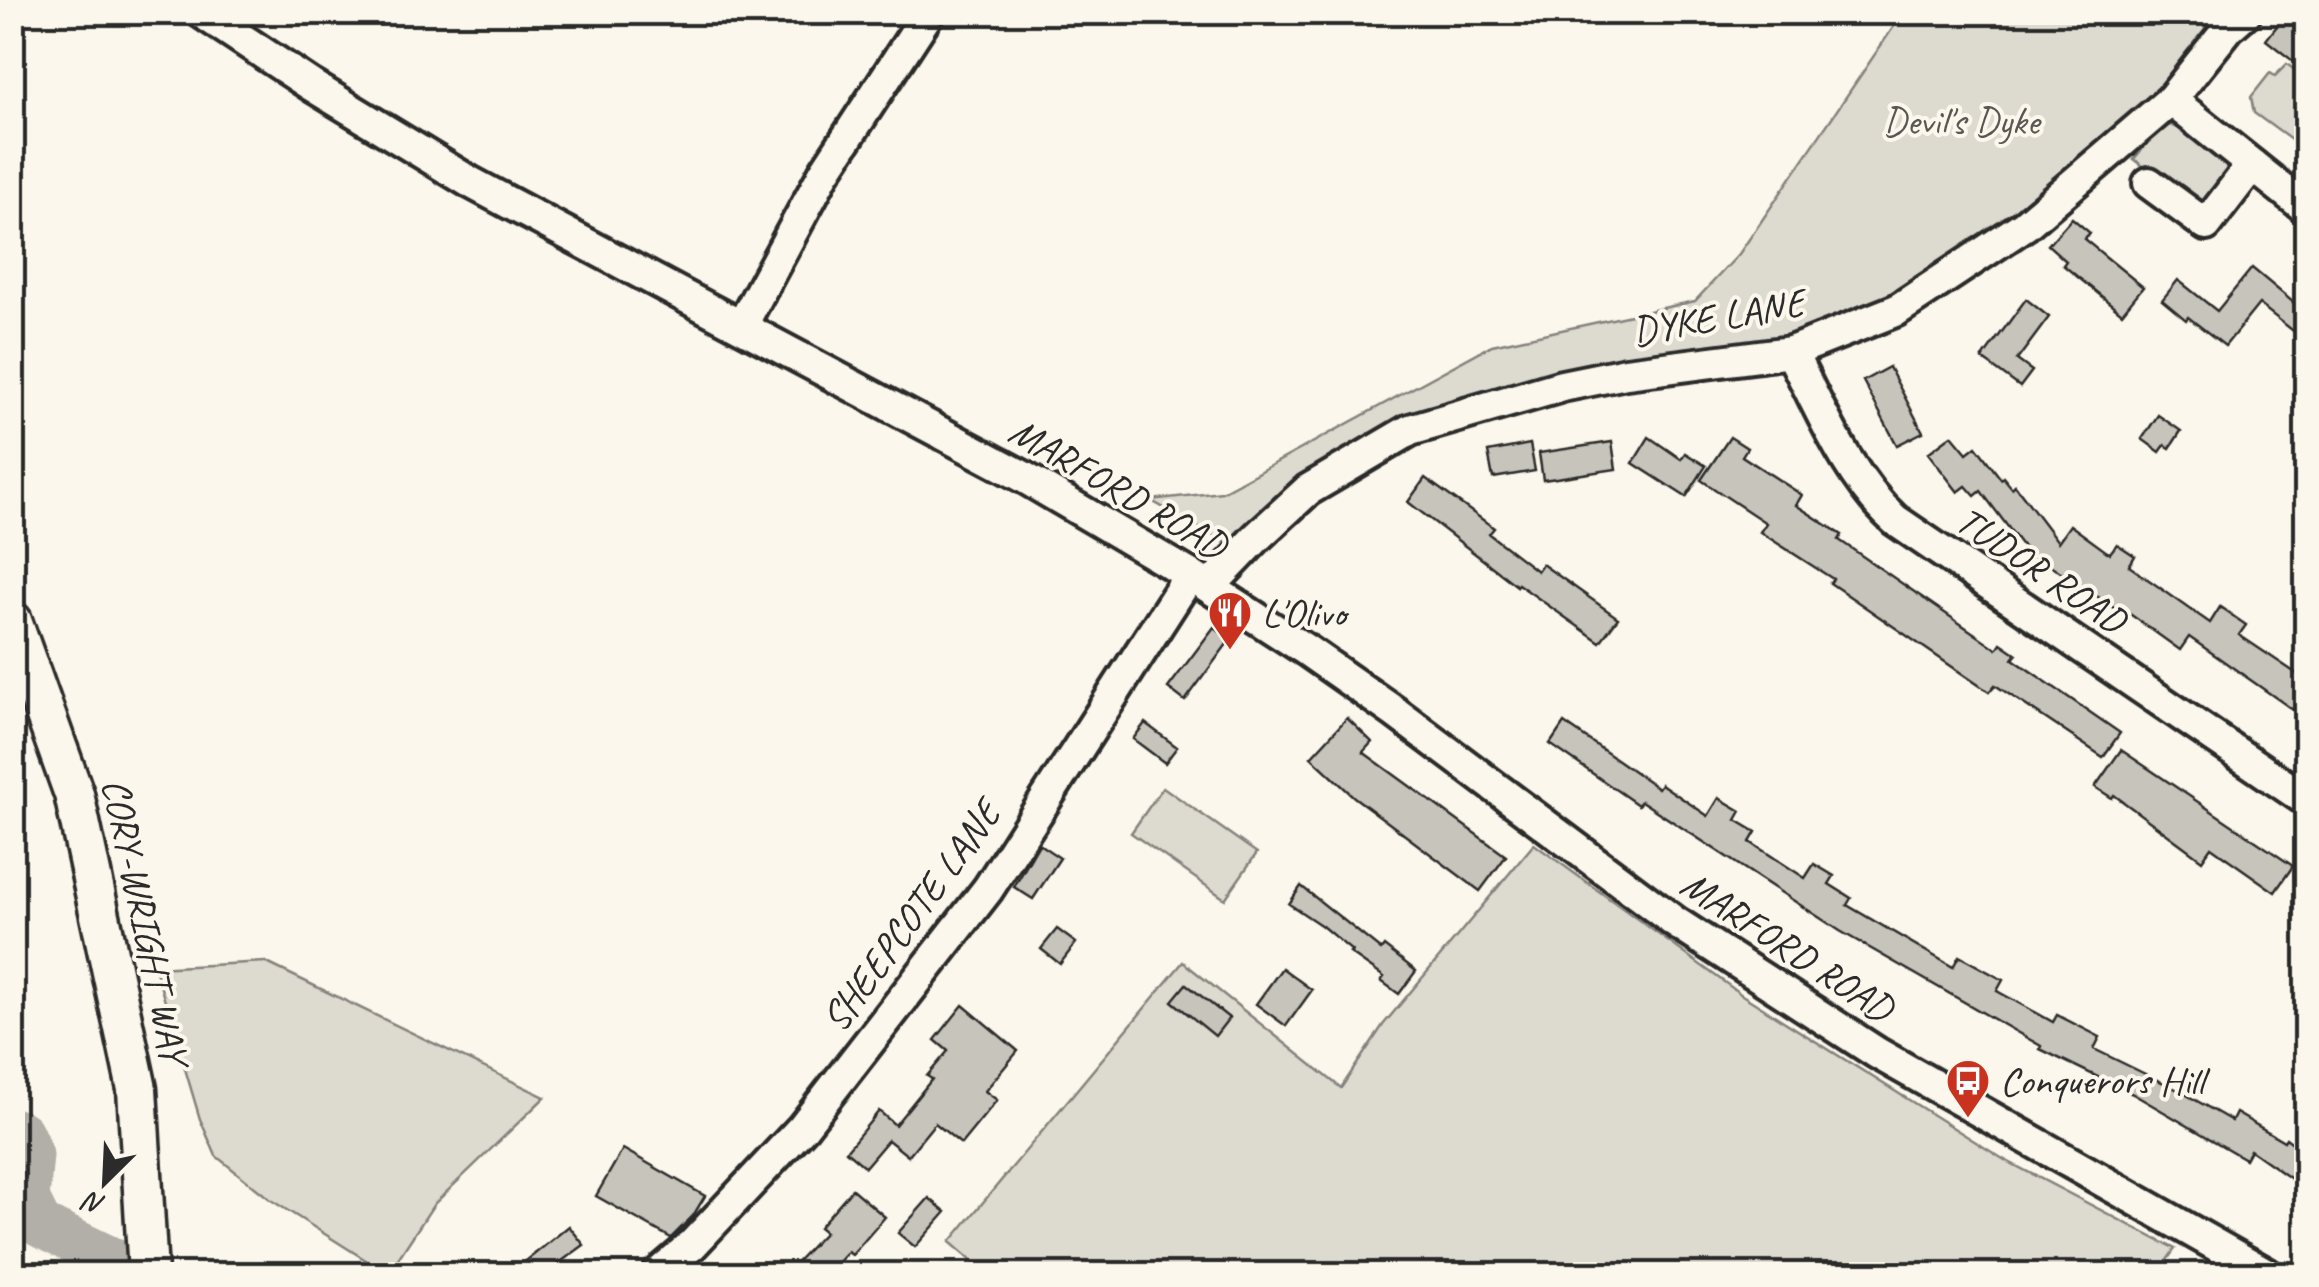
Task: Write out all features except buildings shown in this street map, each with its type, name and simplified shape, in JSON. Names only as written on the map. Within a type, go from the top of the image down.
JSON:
[{"type":"main road","name":"CORY-WRIGHT WAY","points":[[12,622],[74,794],[82,830],[136,1089],[148,1261]]},
{"type":"street","name":"MARFORD ROAD","points":[[201,12],[470,182],[1022,476],[1200,581],[1396,713],[1691,932],[1877,1053],[2267,1274]]},
{"type":"street","points":[[742,325],[824,173],[930,12]]},
{"type":"street","name":"DYKE LANE","points":[[1200,581],[1257,537],[1308,490],[1410,430],[1594,380],[1791,352],[1897,310],[2025,225],[2171,100],[2229,27],[2246,12]]},
{"type":"street","points":[[2171,100],[2306,208]]},
{"type":"street","points":[[2149,183],[2206,225],[2252,165]]},
{"type":"street","name":"TUDOR ROAD","points":[[1791,352],[1858,480],[1895,520],[2306,800]]},
{"type":"street","name":"SHEEPCOTE LANE","points":[[658,1274],[693,1244],[803,1127],[988,889],[1200,581]]},
{"type":"green space","name":"Devil's Dyke","points":[[1903,13],[2238,13],[2160,97],[2006,225],[1886,304],[1768,352],[1400,429],[1224,542],[1150,500],[1222,492],[1492,345],[1695,301],[1739,254]]},
{"type":"green space","points":[[2287,64],[2297,72],[2306,70],[2306,148],[2254,113],[2251,97],[2270,73],[2275,76]]},
{"type":"green space","points":[[2169,125],[2197,138],[2224,164],[2228,181],[2208,207],[2196,207],[2134,159],[2160,128]]},
{"type":"green space","points":[[1163,787],[1257,853],[1225,899],[1131,833]]},
{"type":"green space","points":[[1534,844],[1742,995],[2003,1159],[2175,1249],[2157,1274],[987,1274],[950,1242],[1183,962],[1341,1088],[1383,1025]]},
{"type":"green space","points":[[265,962],[545,1097],[434,1204],[388,1274],[271,1200],[216,1156],[200,1119],[155,968]]},
{"type":"waterway","points":[[12,1130],[21,1133],[31,1155],[27,1199],[40,1225],[142,1274]]},
{"type":"place","name":"L'Olivo","points":[[1230,651]]},
{"type":"place","name":"Conquerors Hill","points":[[1968,1119]]}]
